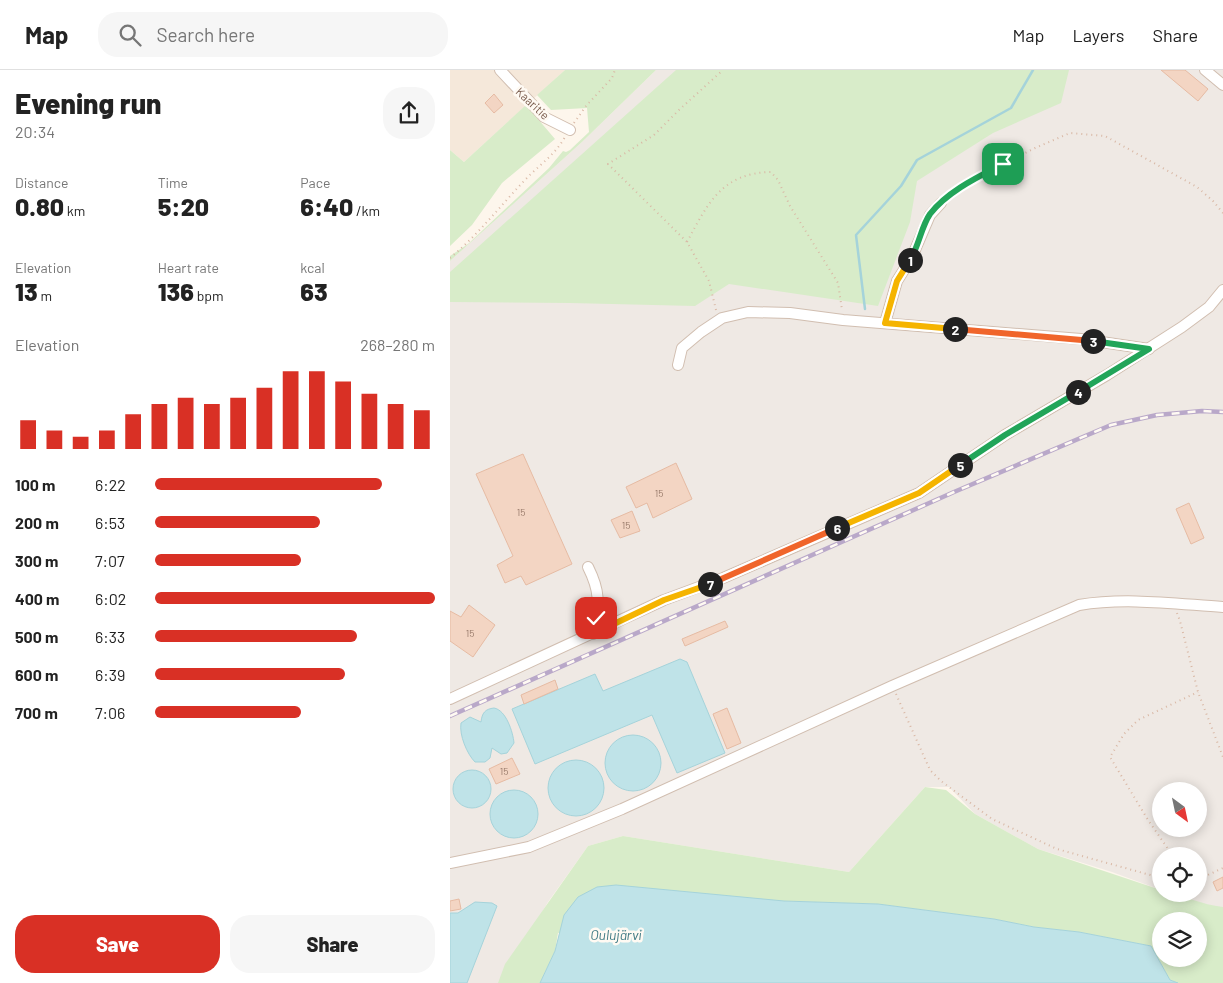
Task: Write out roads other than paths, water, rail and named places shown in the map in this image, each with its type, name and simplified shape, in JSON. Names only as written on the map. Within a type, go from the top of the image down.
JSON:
[{"type":"street","name":"Kaaritie","points":[[500,70],[544,117],[570,130]]},
{"type":"street","points":[[1205,70],[1223,85]]},
{"type":"street","points":[[885,323],[897,281],[915,251],[930,215],[941,203]]},
{"type":"street","points":[[450,699],[664,600],[723,578],[919,493],[1005,435],[1149,349],[1209,307],[1223,290]]},
{"type":"street","points":[[678,365],[682,348],[722,318],[748,312],[790,313],[843,320],[1081,339],[1149,349]]},
{"type":"street","points":[[588,567],[596,584],[598,595],[593,634]]},
{"type":"street","points":[[450,863],[529,847],[622,809],[892,686],[1079,604],[1098,601],[1223,607]]},
{"type":"water","points":[[680,659],[687,662],[725,753],[677,773],[652,715],[535,764],[512,709],[595,674],[603,691]]},
{"type":"water","points":[[494,708],[505,717],[514,743],[507,753],[501,754],[492,748],[490,758],[485,762],[475,762],[464,744],[461,723],[470,717],[481,722],[484,712]]},
{"type":"water","points":[[633,735],[644,737],[653,743],[659,752],[661,763],[659,774],[653,783],[644,789],[633,791],[622,789],[613,783],[607,774],[605,763],[607,752],[613,743],[622,737]]},
{"type":"water","points":[[576,760],[587,762],[596,768],[602,777],[604,788],[602,799],[596,808],[587,814],[576,816],[565,814],[556,808],[550,799],[548,788],[550,777],[556,768],[565,762]]},
{"type":"water","points":[[472,770],[486,775],[491,789],[486,803],[472,808],[458,803],[453,789],[458,775]]},
{"type":"water","points":[[509,790],[519,790],[528,794],[534,800],[537,805],[537,823],[528,834],[519,838],[509,838],[500,834],[494,828],[490,819],[490,809],[494,800],[500,794]]},
{"type":"water","name":"Oulujärvi","points":[[616,885],[784,901],[878,904],[1079,932],[1151,946],[1152,967],[1163,967],[1170,980],[1178,983],[540,983],[555,951],[564,915],[578,897],[597,887]]},
{"type":"water","points":[[475,902],[492,903],[497,906],[467,983],[450,983],[450,913],[458,913]]},
{"type":"waterway","points":[[865,309],[856,235],[901,186],[917,160],[1011,108],[1033,70]]},
{"type":"railway","points":[[450,716],[954,492],[1111,425],[1157,415],[1202,411],[1223,412]]}]
